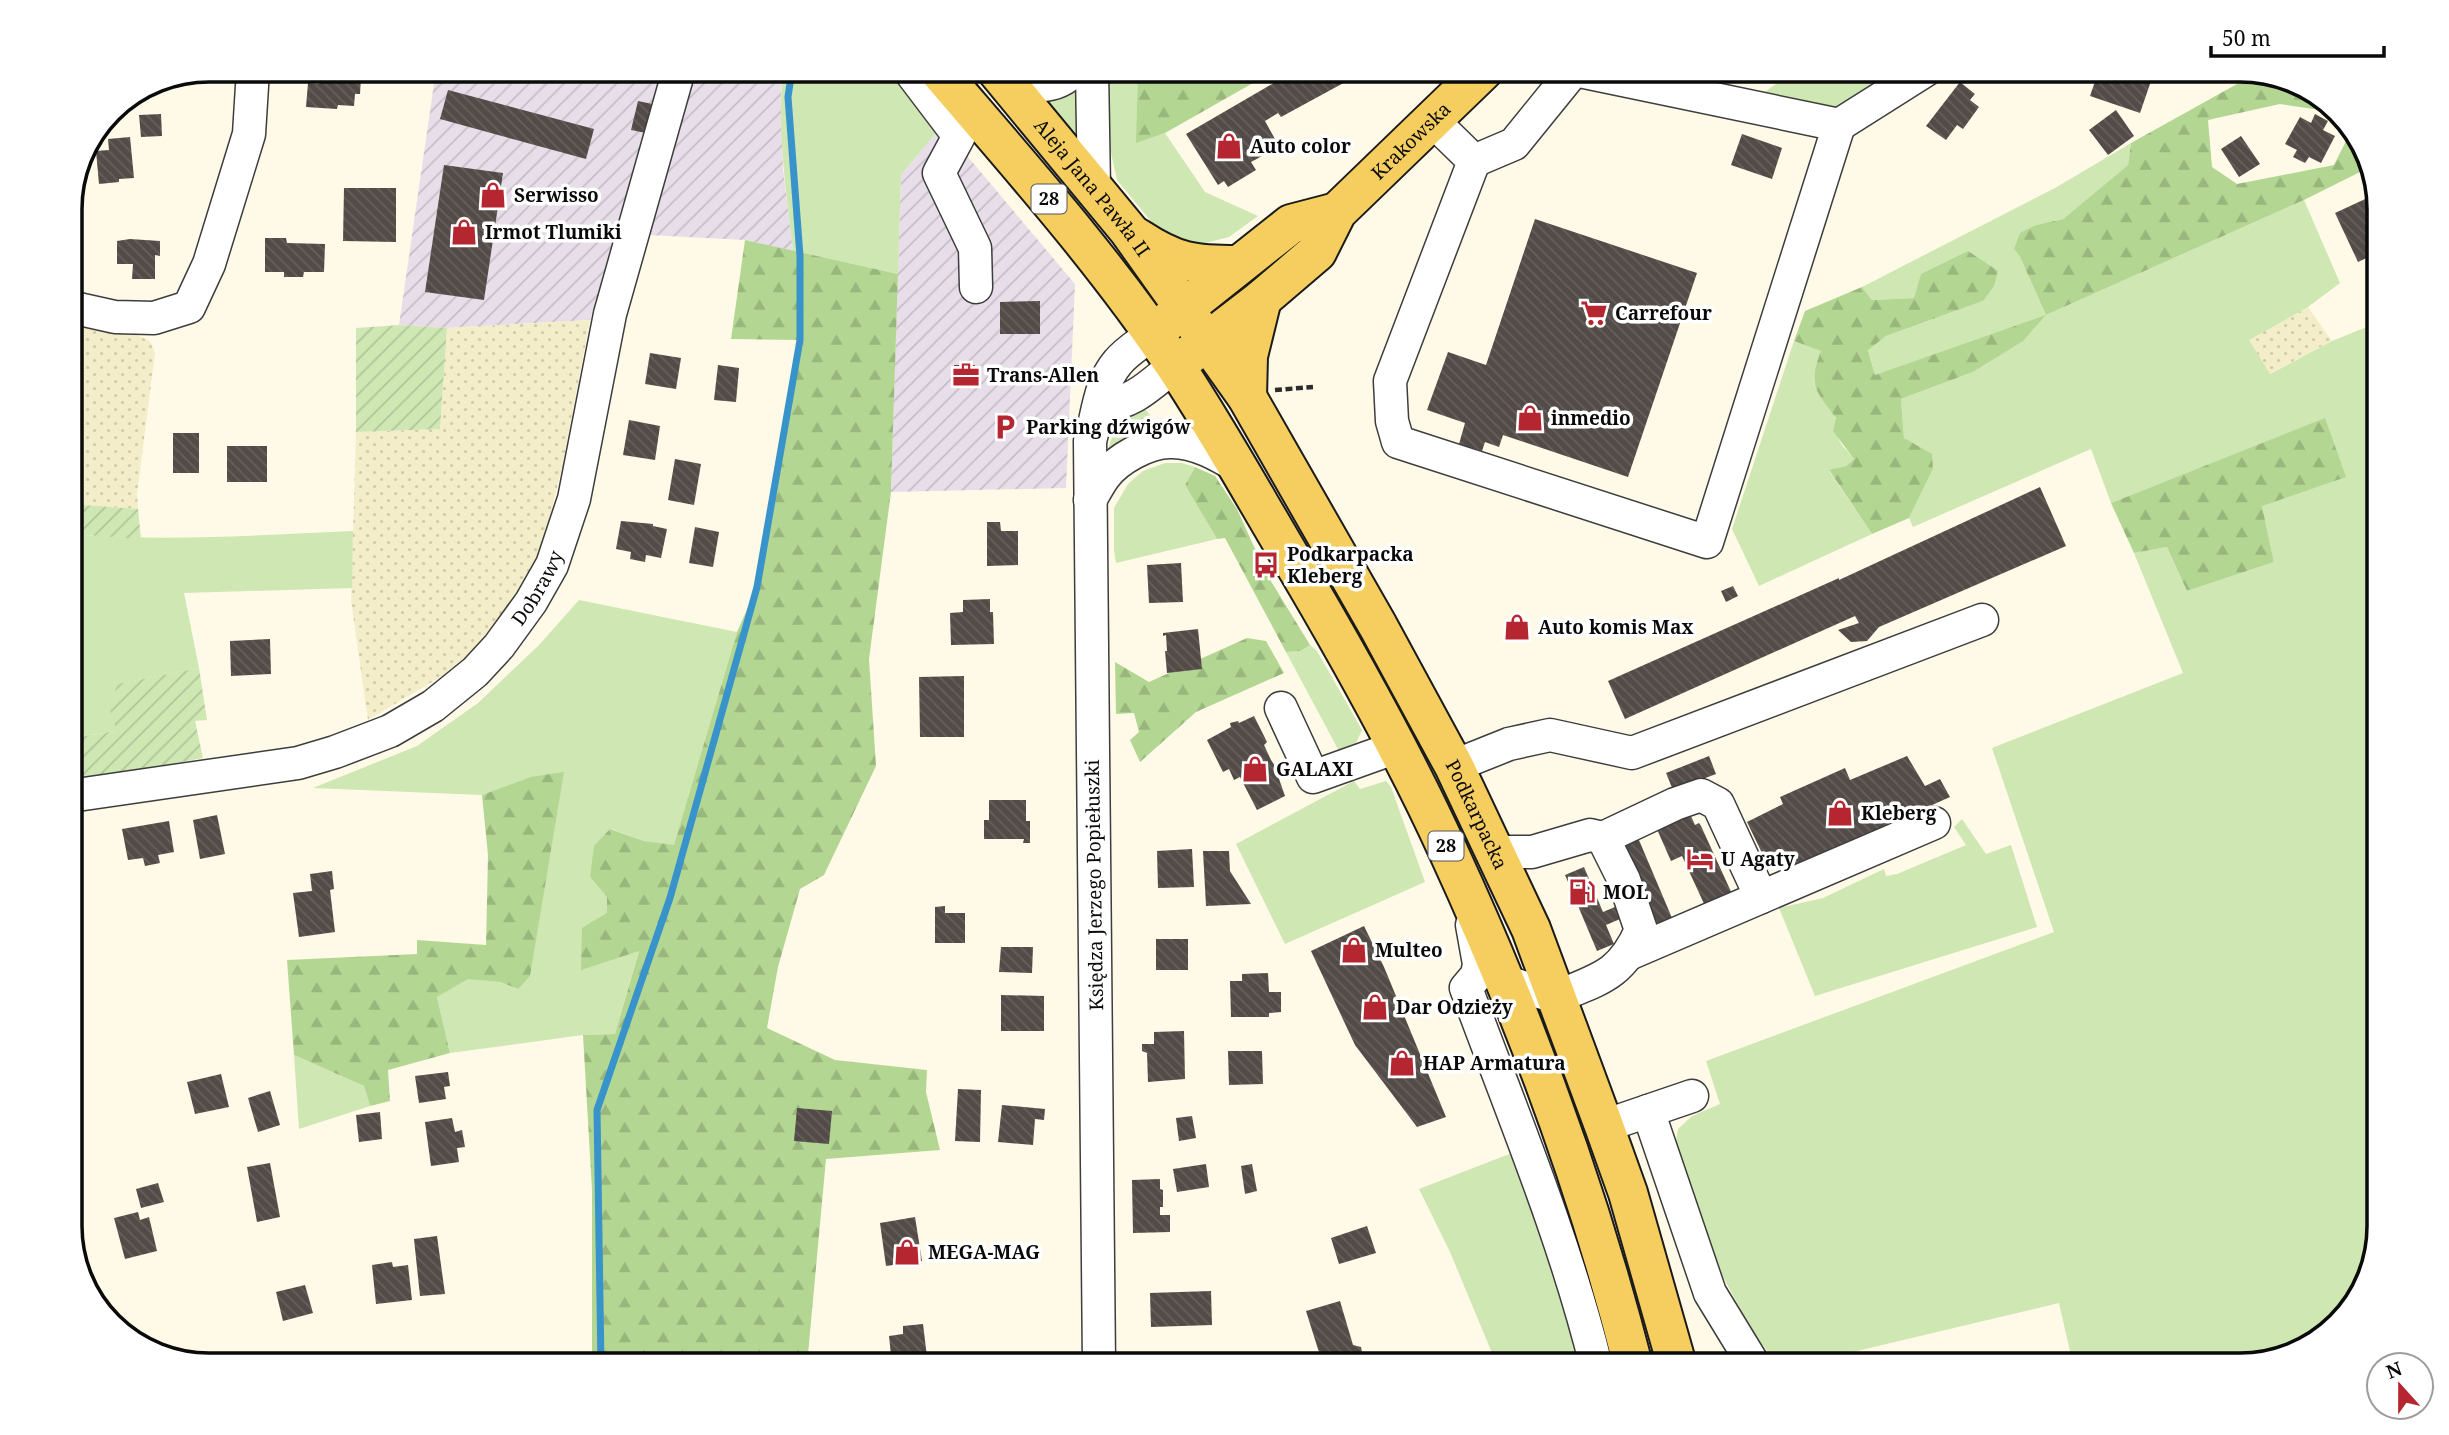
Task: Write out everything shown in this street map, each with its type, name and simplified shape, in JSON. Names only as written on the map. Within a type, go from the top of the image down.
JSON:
[{"type":"main road","name":"28","points":[[945,82],[976,135],[1051,202],[1175,365],[1240,468],[1332,626],[1397,747],[1468,895],[1509,993],[1556,1111],[1630,1353]]},
{"type":"main road","name":"Aleja Jana Pawła II","points":[[1006,82],[1129,232],[1185,308]]},
{"type":"main road","name":"Krakowska","points":[[1208,342],[1317,251],[1338,212],[1472,82]]},
{"type":"main road","points":[[1185,308],[1291,224],[1338,212]]},
{"type":"main road","points":[[1129,232],[1164,255],[1197,265],[1238,265]]},
{"type":"main road","points":[[1261,394],[1248,356],[1262,299]]},
{"type":"main road","name":"Księdza Jerzego Popiełuszki","points":[[1152,334],[1185,308]]},
{"type":"main road","name":"Podkarpacka","points":[[1185,308],[1208,342],[1261,394],[1496,852],[1531,929],[1628,1193],[1673,1353]]},
{"type":"main road","points":[[1175,365],[1208,342]]},
{"type":"street","points":[[83,310],[115,317],[154,318],[189,307],[209,264],[249,134],[253,82]]},
{"type":"street","name":"Dobrawy","points":[[83,794],[298,763],[335,752],[390,731],[433,706],[475,672],[499,646],[531,602],[552,565],[574,499],[610,314],[676,82]]},
{"type":"street","points":[[921,82],[976,135],[939,173],[975,247],[976,287]]},
{"type":"street","points":[[1018,82],[1030,87],[1048,86],[1055,82]]},
{"type":"street","points":[[1092,82],[1094,189]]},
{"type":"street","points":[[1564,82],[1514,144],[1474,161],[1390,381],[1392,421],[1398,442],[1707,542],[1839,125],[1907,82]]},
{"type":"street","points":[[1632,82],[1839,125]]},
{"type":"street","points":[[1432,120],[1474,161]]},
{"type":"street","name":"Księdza Jerzego Popiełuszki","points":[[1099,1353],[1090,440],[1100,407],[1101,389],[1118,362],[1152,334]]},
{"type":"street","points":[[1100,407],[1130,401],[1175,365]]},
{"type":"street","points":[[1090,500],[1105,476],[1115,466],[1151,446],[1170,442],[1191,446],[1219,455],[1240,468]]},
{"type":"street","points":[[1454,766],[1508,744],[1550,735],[1632,752],[1982,620]]},
{"type":"street","points":[[1281,708],[1313,776],[1397,747]]},
{"type":"street","points":[[1496,852],[1532,852],[1590,835],[1602,838],[1675,804],[1701,795],[1718,804],[1761,897]]},
{"type":"street","points":[[1631,953],[1934,823]]},
{"type":"street","points":[[1475,1013],[1477,1004],[1489,996],[1504,999],[1509,993],[1556,997],[1614,971],[1631,953],[1641,930],[1624,880],[1602,838]]},
{"type":"street","points":[[1468,895],[1479,964],[1477,975],[1466,988],[1552,1219],[1592,1353]]},
{"type":"street","points":[[1604,1126],[1692,1096]]},
{"type":"street","points":[[1648,1111],[1710,1293],[1747,1353]]},
{"type":"path","points":[[1261,394],[1313,387]]},
{"type":"shaded area","points":[[434,82],[782,82],[783,168],[793,251],[745,240],[649,235],[622,212],[590,320],[447,328],[399,325]]},
{"type":"shaded area","points":[[942,126],[1075,284],[1066,488],[891,492],[901,175]]},
{"type":"shaded area","points":[[2308,307],[2332,341],[2269,374],[2248,340]]},
{"type":"shaded area","points":[[590,320],[562,467],[541,553],[511,603],[459,666],[368,720],[351,601],[356,432],[440,429],[447,328]]},
{"type":"shaded area","points":[[83,322],[128,331],[150,341],[155,353],[137,494],[138,509],[83,505]]},
{"type":"green space","points":[[782,82],[904,82],[942,126],[901,175],[898,274],[793,251],[785,183]]},
{"type":"green space","points":[[1075,82],[1083,82],[1083,141],[1077,142],[1044,101]]},
{"type":"green space","points":[[1107,82],[1138,82],[1137,142],[1165,133],[1205,192],[1258,216],[1229,237],[1197,245],[1169,237],[1154,225],[1117,180],[1109,144]]},
{"type":"green space","points":[[1138,82],[1255,82],[1165,133],[1136,143]]},
{"type":"green space","points":[[1778,82],[1889,82],[1835,116],[1751,102]]},
{"type":"green space","points":[[2241,82],[2256,83],[2288,92],[2317,110],[2280,104],[2208,120],[2212,167],[2237,184],[2334,165],[2346,141],[2354,153],[2361,172],[2304,200],[2046,315],[2014,249],[2020,233],[2036,225],[2063,219],[2128,165],[2131,143]]},
{"type":"green space","points":[[2131,143],[2128,165],[2063,219],[2036,225],[2014,249],[2046,315],[2304,200],[2340,283],[2308,307],[2249,340],[2270,374],[2332,341],[2366,327],[2367,1226],[2362,1259],[2350,1289],[2330,1316],[2303,1336],[2256,1352],[2070,1353],[2059,1303],[1849,1353],[1769,1353],[1751,1330],[1704,1240],[1675,1147],[1678,1129],[1692,1116],[1720,1104],[1706,1061],[2054,932],[1992,748],[2183,673],[2134,553],[2167,547],[2187,591],[2274,562],[2262,506],[2325,419],[2111,503],[2091,449],[1913,527],[1909,518],[1933,469],[1904,438],[1901,399],[1973,372],[2022,341],[1875,375],[1868,349],[1886,336],[1983,301],[1914,298],[1872,300],[1862,287],[2055,188]]},
{"type":"green space","points":[[745,240],[898,274],[891,492],[869,659],[876,766],[824,875],[800,889],[778,967],[767,1028],[835,1060],[927,1070],[926,1092],[940,1150],[826,1159],[808,1353],[592,1353],[592,1190],[583,1035],[615,1034],[639,951],[581,970],[582,928],[607,913],[607,897],[590,877],[594,846],[610,829],[644,841],[674,845],[737,632],[757,587],[800,340],[731,339]]},
{"type":"green space","points":[[1968,251],[1998,271],[1994,286],[1983,301],[1886,336],[1868,350],[1875,375],[2046,315],[2023,341],[1973,372],[1901,399],[1904,438],[1932,454],[1933,469],[1909,518],[1872,534],[1829,470],[1846,466],[1854,459],[1833,431],[1836,418],[1816,387],[1815,372],[1821,351],[1794,341],[1805,311],[1862,287],[1872,300],[1914,298],[1921,274]]},
{"type":"green space","points":[[399,325],[447,328],[440,429],[356,432],[356,328]]},
{"type":"green space","points":[[1794,341],[1822,351],[1814,373],[1815,386],[1835,418],[1839,440],[1854,459],[1846,466],[1829,471],[1872,534],[1759,586],[1732,529]]},
{"type":"green space","points":[[1143,406],[1165,435],[1108,453],[1115,432]]},
{"type":"green space","points":[[2325,418],[2346,477],[2262,506],[2274,562],[2187,591],[2167,547],[2134,553],[2111,503]]},
{"type":"green space","points":[[1165,463],[1182,463],[1195,467],[1185,485],[1217,539],[1116,563],[1114,508],[1128,484],[1143,471]]},
{"type":"green space","points":[[1195,467],[1215,476],[1237,509],[1266,573],[1310,645],[1301,651],[1286,652],[1225,538],[1217,539],[1185,485]]},
{"type":"green space","points":[[83,505],[138,509],[141,539],[83,535]]},
{"type":"green space","points":[[353,531],[352,588],[184,593],[199,668],[118,684],[117,731],[83,736],[83,535],[177,538]]},
{"type":"green space","points":[[579,600],[737,632],[674,846],[644,841],[611,829],[590,877],[607,897],[607,914],[581,969],[639,950],[615,1034],[583,1035],[450,1053],[437,997],[468,978],[500,982],[518,989],[530,777],[482,795],[313,788],[417,746],[478,703],[539,645]]},
{"type":"green space","points":[[1247,638],[1266,641],[1284,673],[1196,712],[1140,762],[1130,740],[1139,732],[1134,713],[1116,714],[1115,662],[1149,682]]},
{"type":"green space","points":[[1310,645],[1317,651],[1362,730],[1356,743],[1339,751],[1286,652],[1301,651]]},
{"type":"green space","points":[[199,668],[207,720],[195,721],[203,758],[83,780],[83,736],[117,731],[110,710],[117,684]]},
{"type":"green space","points":[[564,772],[530,976],[518,989],[500,982],[468,979],[437,997],[450,1053],[388,1070],[390,1101],[370,1106],[364,1086],[294,1055],[287,960],[417,954],[417,940],[486,945],[488,855],[482,795],[530,777]]},
{"type":"green space","points":[[1354,781],[1360,789],[1386,781],[1391,787],[1425,882],[1285,944],[1236,844]]},
{"type":"green space","points":[[1962,819],[1986,854],[2011,845],[2037,927],[1815,996],[1779,908],[1823,898],[1884,869],[1886,876],[1897,874],[1966,845],[1954,827]]},
{"type":"green space","points":[[294,1055],[364,1086],[370,1106],[299,1129]]},
{"type":"green space","points":[[1517,1151],[1579,1353],[1492,1353],[1450,1252],[1419,1189]]},
{"type":"building","points":[[361,82],[360,94],[355,94],[354,106],[338,105],[337,109],[306,107],[308,83]]},
{"type":"building","points":[[1275,82],[1345,82],[1281,117],[1278,113],[1265,121],[1276,141],[1275,149],[1251,162],[1256,170],[1228,187],[1224,181],[1218,185],[1186,134]]},
{"type":"building","points":[[1960,82],[1975,94],[1970,100],[1979,107],[1963,129],[1957,125],[1946,140],[1926,126]]},
{"type":"building","points":[[2095,82],[2151,82],[2140,113],[2090,96]]},
{"type":"building","points":[[448,90],[594,129],[586,159],[440,119]]},
{"type":"building","points":[[638,101],[657,105],[651,134],[631,130]]},
{"type":"building","points":[[2116,110],[2134,136],[2108,155],[2089,130]]},
{"type":"building","points":[[161,114],[162,136],[141,137],[139,115]]},
{"type":"building","points":[[2315,114],[2328,121],[2323,130],[2335,136],[2321,163],[2309,157],[2305,163],[2293,157],[2297,150],[2285,144],[2300,117],[2311,123]]},
{"type":"building","points":[[1742,134],[1782,148],[1772,179],[1731,165]]},
{"type":"building","points":[[2241,136],[2260,164],[2239,177],[2221,149]]},
{"type":"building","points":[[130,137],[134,178],[99,184],[96,151],[109,150],[108,139]]},
{"type":"building","name":"Irmot Tlumiki","points":[[444,165],[503,173],[484,300],[425,292]]},
{"type":"building","points":[[344,188],[396,188],[396,242],[343,241]]},
{"type":"building","points":[[2366,199],[2366,258],[2358,262],[2335,213]]},
{"type":"building","name":"Carrefour","points":[[1535,219],[1697,273],[1628,477],[1503,435],[1499,447],[1485,442],[1482,451],[1459,444],[1465,423],[1427,410],[1448,352],[1486,365]]},
{"type":"building","points":[[265,238],[286,238],[287,243],[325,244],[324,272],[304,272],[303,277],[284,277],[284,272],[265,272]]},
{"type":"building","points":[[117,241],[160,241],[160,256],[155,255],[155,279],[132,279],[133,264],[117,264]]},
{"type":"building","points":[[1040,301],[1040,334],[1000,334],[1000,302]]},
{"type":"building","points":[[650,353],[681,358],[676,389],[645,384]]},
{"type":"building","points":[[718,365],[739,368],[736,402],[714,400]]},
{"type":"building","points":[[954,365],[975,365],[975,382],[954,382]]},
{"type":"building","points":[[629,420],[660,426],[655,460],[623,455]]},
{"type":"building","points":[[173,433],[199,433],[199,473],[173,473]]},
{"type":"building","points":[[227,446],[267,446],[267,482],[227,482]]},
{"type":"building","points":[[675,459],[701,464],[694,505],[668,500]]},
{"type":"building","points":[[2040,487],[2066,546],[1879,627],[1867,641],[1851,642],[1838,630],[1859,623],[1855,616],[1625,719],[1608,681],[1839,580]]},
{"type":"building","points":[[621,521],[653,524],[667,529],[661,558],[646,555],[645,562],[630,559],[631,552],[616,549]]},
{"type":"building","points":[[987,522],[1000,522],[1001,531],[1018,531],[1018,565],[987,566]]},
{"type":"building","points":[[695,527],[719,532],[713,567],[689,563]]},
{"type":"building","points":[[1181,563],[1183,602],[1149,603],[1147,565]]},
{"type":"building","points":[[1733,586],[1738,596],[1726,602],[1721,591]]},
{"type":"building","points":[[990,599],[994,644],[951,645],[950,613],[963,612],[963,600]]},
{"type":"building","points":[[1198,629],[1202,669],[1167,673],[1166,635],[1163,636],[1163,633]]},
{"type":"building","points":[[270,639],[271,674],[231,676],[230,641]]},
{"type":"building","points":[[964,676],[964,737],[920,737],[919,677]]},
{"type":"building","points":[[1254,716],[1267,742],[1264,745],[1271,760],[1275,766],[1279,765],[1283,774],[1278,776],[1285,796],[1257,810],[1240,777],[1234,780],[1229,769],[1223,772],[1207,740],[1231,727],[1230,723],[1239,723]]},
{"type":"building","points":[[1709,756],[1716,774],[1673,790],[1666,773]]},
{"type":"building","name":"Kleberg","points":[[1907,756],[1925,786],[1940,779],[1950,797],[1796,866],[1762,853],[1747,822],[1783,804],[1780,797],[1845,768],[1850,780]]},
{"type":"building","points":[[989,800],[1026,800],[1030,843],[1023,843],[1024,839],[984,839],[984,820],[989,820]]},
{"type":"building","name":"U Agaty","points":[[1689,812],[1695,825],[1699,823],[1701,826],[1733,896],[1706,908],[1682,856],[1671,861],[1656,827]]},
{"type":"building","points":[[217,815],[225,854],[200,859],[193,820]]},
{"type":"building","points":[[169,821],[174,852],[158,855],[160,863],[145,866],[143,858],[128,860],[122,829]]},
{"type":"building","points":[[1636,833],[1672,918],[1648,928],[1641,910],[1606,925],[1614,944],[1597,951],[1565,875],[1584,867],[1603,912],[1634,899],[1611,843]]},
{"type":"building","points":[[1192,849],[1194,887],[1158,888],[1157,851]]},
{"type":"building","points":[[1203,851],[1229,851],[1230,871],[1251,904],[1206,906]]},
{"type":"building","points":[[332,871],[334,889],[330,890],[335,932],[299,937],[293,893],[312,891],[310,874]]},
{"type":"building","points":[[945,906],[945,913],[965,913],[965,943],[935,943],[935,907]]},
{"type":"building","points":[[1364,926],[1384,967],[1446,1117],[1417,1127],[1355,1045],[1311,951]]},
{"type":"building","points":[[1156,939],[1188,939],[1188,970],[1156,970]]},
{"type":"building","points":[[1001,947],[1033,947],[1032,973],[999,972]]},
{"type":"building","points":[[1268,973],[1269,992],[1281,992],[1281,1012],[1269,1013],[1269,1017],[1231,1017],[1230,981],[1242,981],[1242,974]]},
{"type":"building","points":[[1001,995],[1044,996],[1044,1031],[1001,1031]]},
{"type":"building","points":[[1184,1031],[1185,1079],[1148,1082],[1147,1053],[1142,1051],[1142,1044],[1154,1044],[1154,1032]]},
{"type":"building","points":[[1228,1051],[1262,1051],[1263,1084],[1229,1085]]},
{"type":"building","points":[[448,1072],[450,1086],[444,1087],[446,1099],[419,1103],[415,1076]]},
{"type":"building","points":[[221,1074],[229,1107],[195,1114],[187,1082]]},
{"type":"building","points":[[958,1089],[981,1090],[980,1142],[955,1141]]},
{"type":"building","points":[[270,1091],[280,1125],[258,1132],[248,1098]]},
{"type":"building","points":[[1002,1105],[1045,1109],[1044,1120],[1035,1119],[1033,1145],[998,1142]]},
{"type":"building","points":[[797,1108],[832,1111],[829,1144],[794,1141]]},
{"type":"building","points":[[380,1112],[382,1139],[359,1142],[356,1115]]},
{"type":"building","points":[[1192,1116],[1196,1138],[1179,1141],[1176,1118]]},
{"type":"building","points":[[452,1118],[455,1132],[462,1130],[465,1147],[457,1148],[459,1162],[431,1166],[425,1122]]},
{"type":"building","points":[[270,1163],[280,1217],[257,1222],[247,1167]]},
{"type":"building","points":[[1206,1164],[1209,1187],[1177,1192],[1173,1169]]},
{"type":"building","points":[[1252,1164],[1257,1191],[1245,1194],[1241,1166]]},
{"type":"building","points":[[1160,1179],[1163,1207],[1160,1207],[1160,1215],[1170,1215],[1170,1232],[1133,1233],[1132,1180]]},
{"type":"building","points":[[158,1183],[164,1202],[141,1208],[136,1189]]},
{"type":"building","points":[[138,1212],[140,1220],[149,1217],[157,1251],[125,1259],[114,1218]]},
{"type":"building","points":[[915,1217],[922,1261],[886,1266],[880,1223]]},
{"type":"building","points":[[1367,1226],[1376,1253],[1339,1264],[1331,1238]]},
{"type":"building","points":[[437,1236],[445,1294],[420,1296],[414,1239]]},
{"type":"building","points":[[392,1262],[393,1267],[408,1265],[412,1300],[376,1304],[372,1265]]},
{"type":"building","points":[[305,1285],[313,1313],[283,1321],[276,1292]]},
{"type":"building","points":[[1211,1291],[1212,1325],[1151,1327],[1150,1293]]},
{"type":"building","points":[[1340,1301],[1353,1345],[1361,1347],[1362,1353],[1319,1353],[1306,1311]]},
{"type":"building","points":[[923,1324],[927,1353],[891,1353],[889,1336],[903,1334],[903,1326]]},
{"type":"waterway","points":[[601,1353],[597,1110],[670,898],[757,587],[800,340],[800,256],[788,97],[790,82]]},
{"type":"place","name":"Auto color","points":[[1229,146]]},
{"type":"place","name":"Serwisso","points":[[493,195]]},
{"type":"place","name":"Irmot Tlumiki","points":[[464,232]]},
{"type":"place","name":"Carrefour","points":[[1594,313]]},
{"type":"place","name":"Trans-Allen","points":[[966,375]]},
{"type":"place","name":"inmedio","points":[[1530,418]]},
{"type":"place","name":"Parking dźwigów","points":[[1005,427]]},
{"type":"place","name":"Podkarpacka Kleberg","points":[[1266,565]]},
{"type":"place","name":"Auto komis Max","points":[[1517,627]]},
{"type":"place","name":"GALAXI","points":[[1255,769]]},
{"type":"place","name":"Kleberg","points":[[1840,813]]},
{"type":"place","name":"U Agaty","points":[[1700,859]]},
{"type":"place","name":"MOL","points":[[1582,892]]},
{"type":"place","name":"Multeo","points":[[1354,950]]},
{"type":"place","name":"Dar Odzieży","points":[[1375,1007]]},
{"type":"place","name":"HAP Armatura","points":[[1402,1063]]},
{"type":"place","name":"MEGA-MAG","points":[[907,1252]]}]
